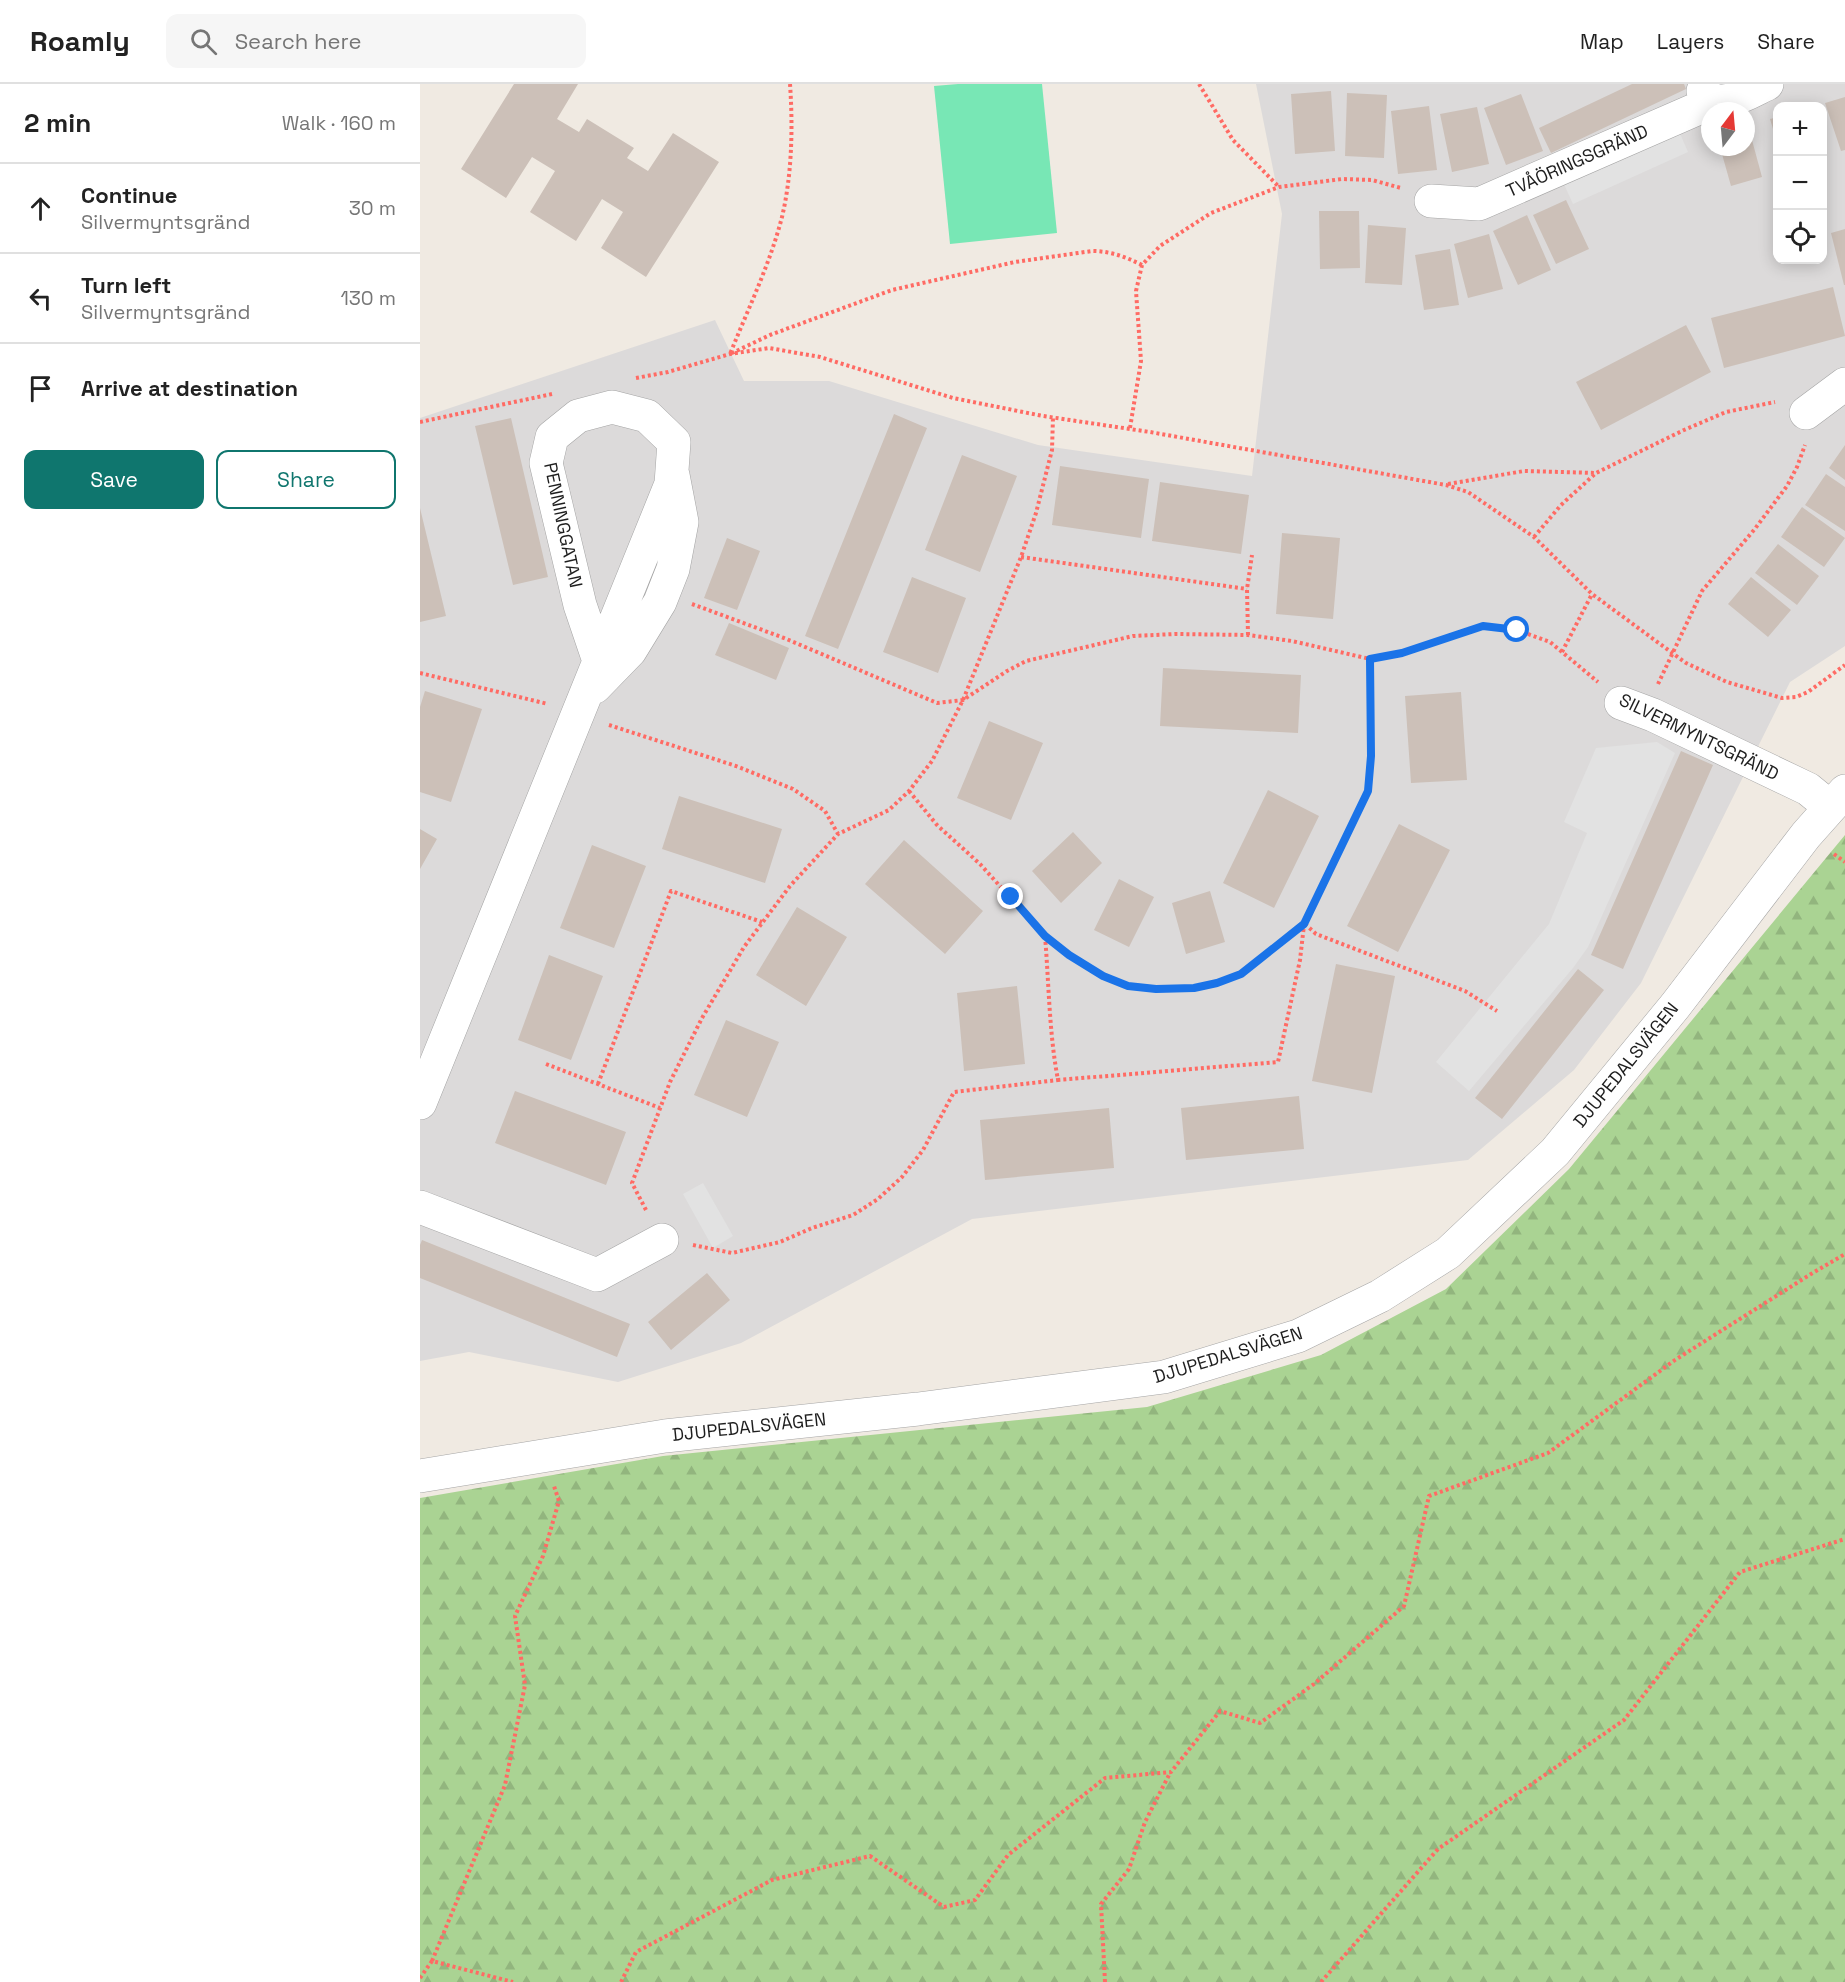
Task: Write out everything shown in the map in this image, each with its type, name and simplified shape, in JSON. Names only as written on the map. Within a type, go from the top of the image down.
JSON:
[{"type":"street","name":"TVÅÖRINGSGRÄND","points":[[1431,201],[1479,204],[1699,108],[1710,93],[1741,96],[1767,84]]},
{"type":"street","points":[[1806,413],[1845,384]]},
{"type":"street","name":"PENNINGGATAN","points":[[420,1103],[671,484],[674,442],[647,416],[612,407],[578,416],[552,437],[546,464],[579,605],[599,661]]},
{"type":"street","points":[[580,706],[630,651],[664,592],[673,569],[682,522],[672,467]]},
{"type":"street","name":"SILVERMYNTSGRÄND","points":[[1621,703],[1653,715],[1808,789],[1837,799]]},
{"type":"street","name":"DJUPEDALSVÄGEN","points":[[420,1476],[665,1436],[907,1410],[1164,1377],[1298,1336],[1380,1296],[1449,1253],[1555,1152],[1675,1006],[1806,835],[1837,799]]},
{"type":"street","points":[[420,1207],[597,1275],[662,1240]]},
{"type":"path","points":[[730,354],[758,287],[782,215],[788,179],[791,134],[790,84]]},
{"type":"path","points":[[1199,84],[1233,140],[1279,187]]},
{"type":"path","points":[[1130,428],[1141,361],[1136,291],[1143,265],[1160,246],[1211,213],[1279,187],[1342,179],[1372,180],[1395,185],[1431,201]]},
{"type":"path","points":[[730,354],[770,335],[892,290],[1015,262],[1102,251],[1125,256],[1143,265]]},
{"type":"path","points":[[634,378],[668,372],[730,354],[769,348],[820,357],[953,398],[1446,485],[1468,492],[1534,537],[1592,594],[1671,653],[1686,663],[1727,682],[1782,698],[1796,697],[1808,692],[1845,665]]},
{"type":"path","points":[[420,422],[556,393]]},
{"type":"path","points":[[1534,537],[1562,505],[1596,473],[1684,430],[1726,412],[1773,401],[1806,413],[1805,449],[1787,486],[1754,530],[1702,591],[1671,653]]},
{"type":"path","points":[[664,592],[784,638],[937,703],[963,700],[1021,557],[1036,513],[1052,450],[1053,417]]},
{"type":"path","points":[[1446,485],[1524,471],[1596,473]]},
{"type":"path","points":[[1248,635],[1247,589],[1252,555]]},
{"type":"path","points":[[1021,557],[1247,589]]},
{"type":"path","points":[[1562,652],[1592,594]]},
{"type":"path","name":"SILVERMYNTSGRÄND","points":[[662,1240],[632,1183],[670,1082],[702,1018],[744,946],[790,886],[838,834],[889,810],[909,791],[932,761],[963,700],[1007,670],[1026,661],[1133,636],[1175,634],[1248,635],[1292,641],[1370,659],[1402,653],[1483,626],[1517,630],[1550,642],[1621,703]]},
{"type":"path","points":[[662,1240],[732,1253],[780,1242],[812,1228],[853,1215],[878,1199],[903,1177],[923,1150],[954,1092],[1058,1080],[1278,1062],[1300,960],[1304,924],[1368,791],[1371,756],[1370,659]]},
{"type":"path","points":[[420,673],[538,700],[580,706],[736,766],[793,789],[825,812],[838,834]]},
{"type":"path","points":[[909,791],[937,825],[980,864],[1045,936],[1069,955],[1103,976],[1128,986],[1156,989],[1194,988],[1217,983],[1241,974],[1304,924]]},
{"type":"path","points":[[598,1084],[671,891],[762,922]]},
{"type":"path","points":[[1304,924],[1316,934],[1465,991],[1497,1011]]},
{"type":"path","points":[[1045,936],[1052,1048],[1058,1080]]},
{"type":"path","points":[[546,1064],[660,1108]]},
{"type":"path","points":[[1105,1982],[1101,1904],[1129,1869],[1145,1822],[1171,1772],[1220,1712],[1260,1723],[1314,1684],[1404,1606],[1429,1496],[1548,1452],[1675,1360],[1845,1254]]},
{"type":"path","points":[[420,1978],[432,1961],[505,1785],[525,1685],[515,1616],[543,1556],[559,1501],[545,1456]]},
{"type":"path","points":[[1321,1982],[1437,1849],[1624,1720],[1740,1572],[1845,1539]]},
{"type":"path","points":[[621,1982],[636,1952],[772,1880],[870,1856],[944,1907],[975,1900],[1008,1855],[1105,1778],[1171,1772]]},
{"type":"path","points":[[432,1961],[513,1982]]},
{"type":"shaded area","points":[[1256,84],[1845,84],[1845,646],[1790,682],[1641,983],[1574,1070],[1468,1160],[972,1219],[741,1343],[618,1382],[469,1352],[420,1361],[420,418],[715,320],[744,381],[829,381],[1038,445],[1252,476],[1282,214]]},
{"type":"shaded area","points":[[1678,129],[1688,152],[1573,204],[1563,182]]},
{"type":"shaded area","points":[[1657,742],[1675,753],[1588,947],[1573,968],[1469,1091],[1436,1062],[1549,924],[1587,833],[1564,822],[1596,748]]},
{"type":"shaded area","points":[[703,1183],[733,1236],[713,1248],[683,1194]]},
{"type":"green space","points":[[1042,84],[1057,233],[950,244],[934,86]]},
{"type":"green space","points":[[1845,835],[1845,1982],[420,1982],[420,1498],[663,1456],[1147,1407],[1321,1355],[1446,1289],[1569,1169]]},
{"type":"building","points":[[514,84],[578,84],[557,119],[579,132],[587,119],[634,148],[627,158],[648,171],[673,133],[719,162],[646,277],[601,248],[623,212],[602,199],[576,241],[530,212],[555,171],[532,157],[506,198],[461,169]]},
{"type":"building","points":[[1632,84],[1684,84],[1686,89],[1551,153],[1539,128]]},
{"type":"building","points":[[1331,91],[1335,151],[1295,154],[1291,94]]},
{"type":"building","points":[[1347,93],[1387,95],[1384,158],[1345,156]]},
{"type":"building","points":[[1521,94],[1543,151],[1506,165],[1484,108]]},
{"type":"building","points":[[1845,97],[1845,150],[1841,151],[1827,109],[1827,102]]},
{"type":"building","points":[[1429,106],[1437,170],[1398,174],[1391,111]]},
{"type":"building","points":[[1477,107],[1489,164],[1452,172],[1440,114]]},
{"type":"building","points":[[1755,151],[1762,177],[1731,186],[1723,156],[1755,156]]},
{"type":"building","points":[[1566,200],[1589,249],[1556,264],[1533,215]]},
{"type":"building","points":[[1319,211],[1359,211],[1360,268],[1320,269]]},
{"type":"building","points":[[1527,215],[1551,270],[1518,285],[1493,231]]},
{"type":"building","points":[[1368,225],[1406,228],[1402,285],[1365,283]]},
{"type":"building","points":[[1845,229],[1845,285],[1844,285],[1831,233]]},
{"type":"building","points":[[1489,234],[1503,289],[1468,298],[1454,244]]},
{"type":"building","points":[[1450,249],[1459,305],[1424,310],[1415,255]]},
{"type":"building","points":[[1833,287],[1845,336],[1724,368],[1711,318]]},
{"type":"building","points":[[1686,325],[1711,372],[1601,430],[1576,382]]},
{"type":"building","points":[[894,414],[927,428],[838,649],[805,636]]},
{"type":"building","points":[[511,418],[548,577],[513,585],[475,426]]},
{"type":"building","points":[[1845,445],[1845,480],[1829,468]]},
{"type":"building","points":[[962,455],[1017,476],[980,572],[925,550]]},
{"type":"building","points":[[1060,466],[1149,479],[1141,538],[1052,525]]},
{"type":"building","points":[[1826,474],[1845,487],[1845,531],[1805,505]]},
{"type":"building","points":[[1160,482],[1249,495],[1241,554],[1152,541]]},
{"type":"building","points":[[1802,507],[1845,538],[1824,567],[1781,537]]},
{"type":"building","points":[[420,508],[446,616],[420,622]]},
{"type":"building","points":[[1282,533],[1340,538],[1333,619],[1276,614]]},
{"type":"building","points":[[727,538],[760,551],[737,610],[704,598]]},
{"type":"building","points":[[1778,544],[1819,576],[1797,605],[1755,573]]},
{"type":"building","points":[[912,577],[966,598],[938,673],[883,652]]},
{"type":"building","points":[[1751,577],[1791,610],[1768,637],[1728,604]]},
{"type":"building","points":[[729,623],[789,648],[776,680],[715,655]]},
{"type":"building","points":[[1163,668],[1301,675],[1298,733],[1160,726]]},
{"type":"building","points":[[425,691],[482,709],[451,802],[420,792],[420,707]]},
{"type":"building","points":[[1461,692],[1467,780],[1411,783],[1405,696]]},
{"type":"building","points":[[989,721],[1043,743],[1011,820],[957,798]]},
{"type":"building","points":[[1681,751],[1713,765],[1623,969],[1591,955]]},
{"type":"building","points":[[1268,790],[1319,816],[1274,908],[1223,883]]},
{"type":"building","points":[[679,796],[782,829],[765,883],[662,849]]},
{"type":"building","points":[[1399,824],[1450,850],[1398,952],[1347,926]]},
{"type":"building","points":[[420,829],[437,839],[420,869]]},
{"type":"building","points":[[1073,832],[1102,863],[1061,903],[1032,871]]},
{"type":"building","points":[[904,840],[983,911],[945,954],[865,884]]},
{"type":"building","points":[[592,845],[646,866],[614,948],[560,928]]},
{"type":"building","points":[[1119,879],[1154,897],[1129,947],[1094,930]]},
{"type":"building","points":[[1210,891],[1225,942],[1186,954],[1172,903]]},
{"type":"building","points":[[797,907],[847,937],[806,1006],[756,975]]},
{"type":"building","points":[[549,955],[603,976],[571,1060],[518,1040]]},
{"type":"building","points":[[1336,964],[1395,976],[1372,1093],[1312,1081]]},
{"type":"building","points":[[1578,969],[1604,990],[1502,1119],[1475,1098]]},
{"type":"building","points":[[1017,986],[1025,1064],[964,1071],[957,993]]},
{"type":"building","points":[[726,1020],[779,1042],[747,1117],[694,1095]]},
{"type":"building","points":[[515,1091],[626,1132],[606,1185],[495,1143]]},
{"type":"building","points":[[1299,1096],[1304,1149],[1186,1160],[1181,1108]]},
{"type":"building","points":[[1109,1108],[1114,1168],[985,1180],[980,1120]]},
{"type":"building","points":[[422,1240],[630,1324],[617,1357],[420,1278]]},
{"type":"building","points":[[707,1273],[730,1300],[671,1350],[648,1322]]},
{"type":"route","points":[[1011,897],[1045,936],[1069,955],[1103,976],[1128,986],[1156,989],[1194,988],[1241,974],[1304,924],[1368,791],[1371,756],[1370,659],[1402,653],[1483,626],[1517,630]]}]
